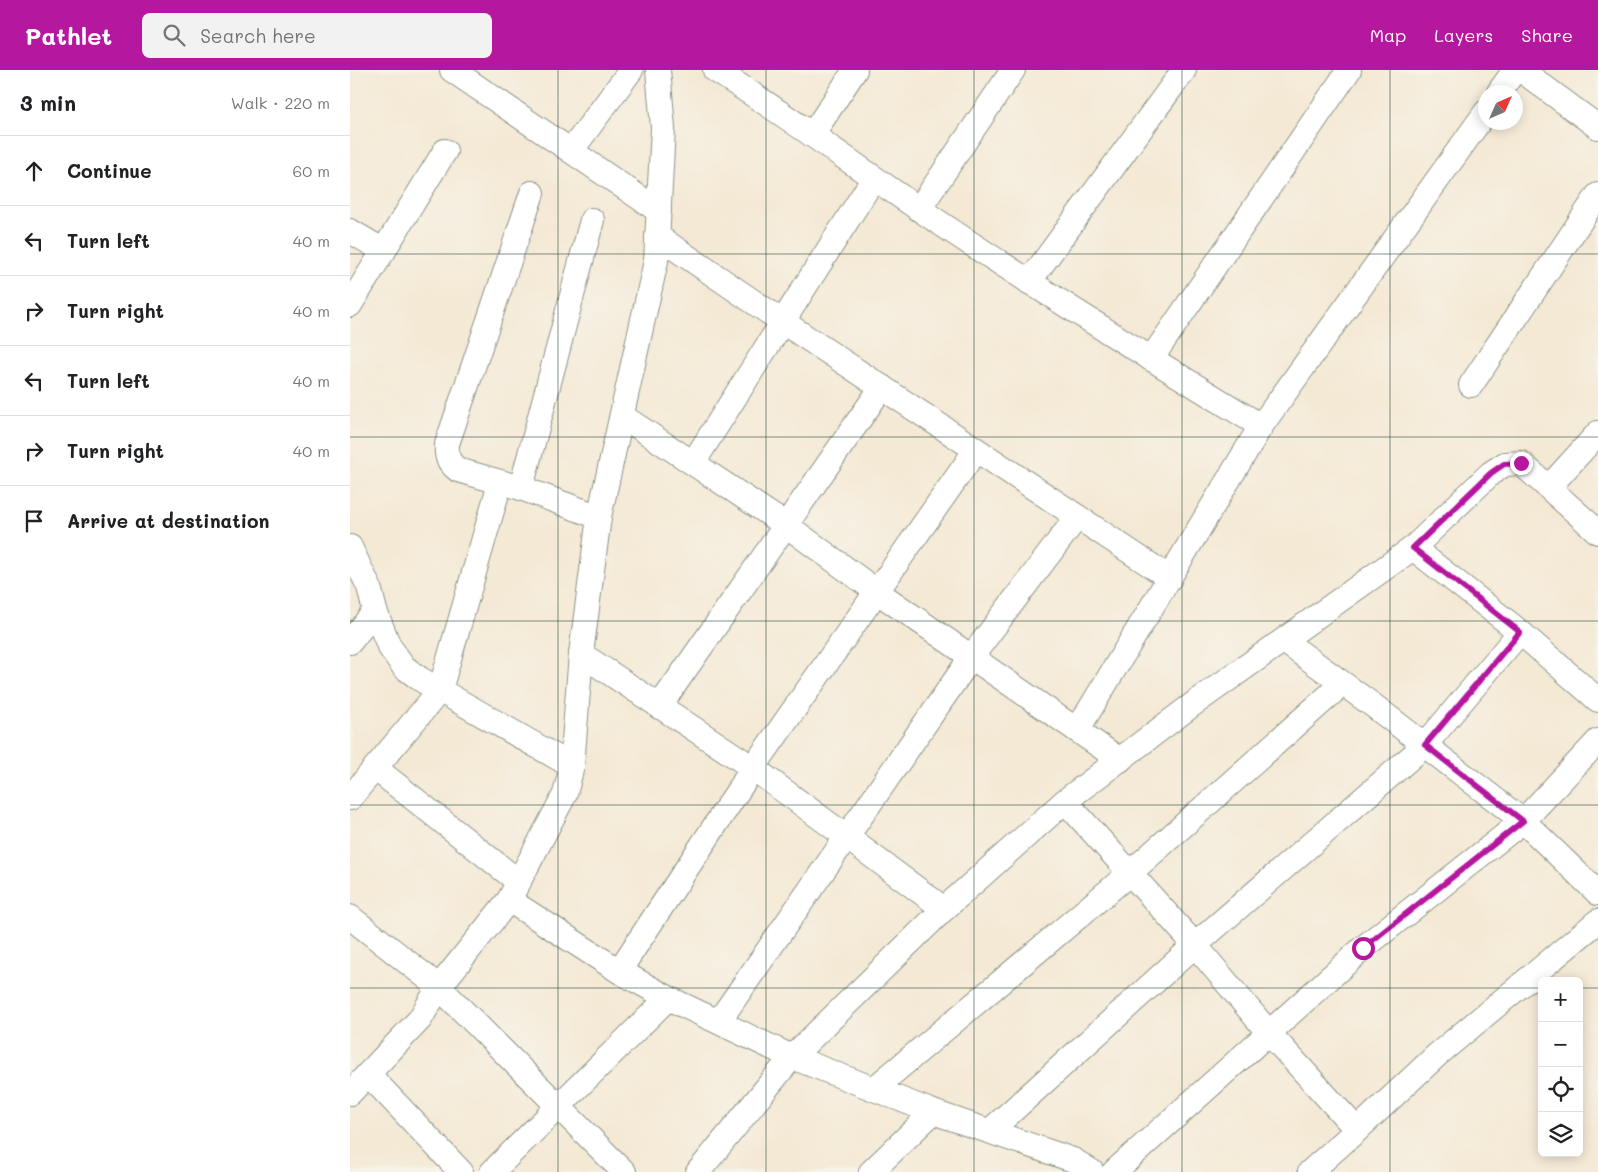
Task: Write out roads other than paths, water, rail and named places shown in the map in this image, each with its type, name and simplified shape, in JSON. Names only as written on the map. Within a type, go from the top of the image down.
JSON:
[{"type":"street","points":[[571,152],[631,70]]},
{"type":"street","points":[[350,1093],[420,1019],[439,987],[514,891],[566,794],[572,766],[581,654],[599,517],[656,261],[663,128],[658,70]]},
{"type":"street","points":[[715,70],[1029,282],[1261,426]]},
{"type":"street","points":[[812,135],[855,70]]},
{"type":"street","points":[[919,209],[1013,70]]},
{"type":"street","points":[[1029,282],[1184,70]]},
{"type":"street","points":[[1151,359],[1349,70]]},
{"type":"street","points":[[1504,85],[1515,70]]},
{"type":"street","points":[[1521,70],[1598,128]]},
{"type":"street","points":[[466,74],[571,152],[658,211]]},
{"type":"street","points":[[1078,729],[1261,426],[1478,123]]},
{"type":"street","points":[[350,305],[445,151]]},
{"type":"street","points":[[693,463],[874,178]]},
{"type":"street","points":[[532,193],[447,444],[446,455],[450,463],[458,470],[599,517]]},
{"type":"street","points":[[1470,385],[1598,195]]},
{"type":"street","points":[[350,798],[440,690],[510,486],[592,220]]},
{"type":"street","points":[[350,231],[384,250]]},
{"type":"street","points":[[657,236],[783,322],[1170,578]]},
{"type":"street","points":[[659,707],[882,387]]},
{"type":"street","points":[[622,416],[786,525],[876,591],[1078,729],[1120,760]]},
{"type":"street","points":[[1549,487],[1595,441]]},
{"type":"street","points":[[619,971],[753,768],[976,450]]},
{"type":"street","points":[[698,1172],[792,1057],[944,909],[1065,801],[1192,705],[1413,548],[1491,473],[1504,464],[1521,463],[1598,532]]},
{"type":"street","points":[[719,1022],[972,656],[1077,517]]},
{"type":"street","points":[[350,546],[369,587],[375,611],[389,646],[404,667],[420,679],[572,766]]},
{"type":"street","points":[[1413,548],[1520,632],[1598,700]]},
{"type":"street","points":[[350,642],[375,611]]},
{"type":"street","points":[[990,1131],[1195,945],[1425,745],[1520,632]]},
{"type":"street","points":[[1284,641],[1425,745],[1523,821],[1598,893]]},
{"type":"street","points":[[581,654],[753,768],[944,909]]},
{"type":"street","points":[[875,1088],[1130,873],[1342,684]]},
{"type":"street","points":[[1114,1172],[1363,948],[1523,821],[1598,741]]},
{"type":"street","points":[[375,768],[514,891],[619,971],[668,998],[792,1057],[933,1112],[1073,1160],[1092,1172]]},
{"type":"street","points":[[1065,801],[1195,945],[1269,1034],[1357,1130]]},
{"type":"street","points":[[350,917],[439,987],[624,1172]]},
{"type":"street","points":[[1310,1172],[1437,1055],[1598,921]]},
{"type":"street","points":[[492,1172],[668,998]]},
{"type":"street","points":[[368,1074],[461,1172]]},
{"type":"street","points":[[871,1172],[933,1112]]},
{"type":"street","points":[[1044,1172],[1061,1156]]}]
